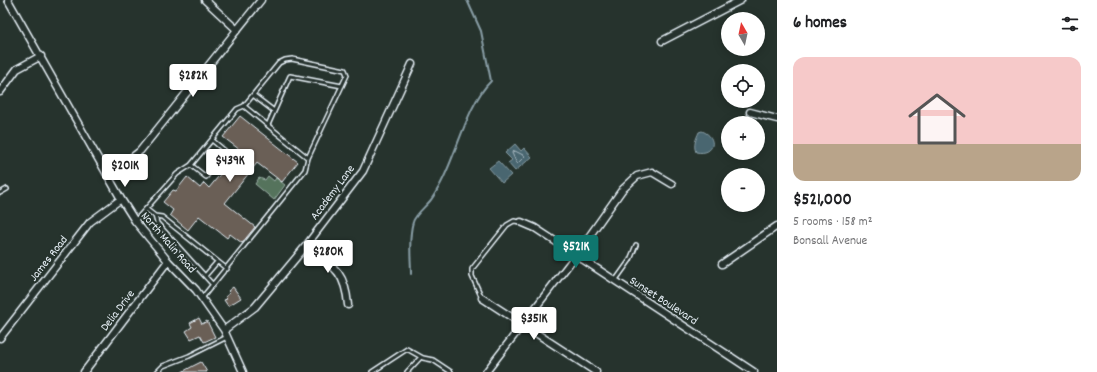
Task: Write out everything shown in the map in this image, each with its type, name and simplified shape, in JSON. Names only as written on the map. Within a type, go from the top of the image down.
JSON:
[{"type":"street","name":"North Malin Road","points":[[8,0],[121,199],[135,221],[168,261],[202,298],[224,330],[243,372]]},
{"type":"street","points":[[205,0],[236,29]]},
{"type":"street","points":[[106,173],[125,164],[140,151],[236,29],[261,0]]},
{"type":"street","points":[[662,41],[741,0]]},
{"type":"street","points":[[0,92],[17,69],[41,56]]},
{"type":"street","name":"Academy Lane","points":[[224,330],[255,307],[305,247],[363,171],[412,64]]},
{"type":"street","points":[[750,112],[777,119]]},
{"type":"street","points":[[486,372],[522,323],[576,255],[622,190],[637,176],[652,172],[672,184]]},
{"type":"street","name":"James Road","points":[[0,338],[90,222],[121,199]]},
{"type":"street","name":"Sunset Boulevard","points":[[522,222],[535,228],[754,372]]},
{"type":"street","points":[[722,264],[777,226]]},
{"type":"street","points":[[305,247],[334,267],[342,277],[347,288],[348,305]]},
{"type":"street","name":"Delia Drive","points":[[84,372],[168,261]]},
{"type":"street","points":[[482,298],[596,372]]},
{"type":"lane","points":[[135,221],[177,174],[191,165],[237,109],[244,106],[279,63],[292,59],[342,68],[345,70],[347,75],[308,158],[305,170],[202,298]]},
{"type":"lane","points":[[268,125],[290,76],[342,86]]},
{"type":"lane","points":[[253,95],[274,111]]},
{"type":"lane","points":[[244,106],[308,158]]},
{"type":"lane","points":[[191,165],[206,177],[225,151],[212,140]]},
{"type":"lane","points":[[0,193],[7,189]]},
{"type":"lane","points":[[146,209],[155,216],[162,217],[226,269]]},
{"type":"lane","points":[[155,216],[157,223],[212,285]]},
{"type":"lane","points":[[482,298],[472,276],[472,269],[506,225],[514,221],[522,222]]},
{"type":"lane","points":[[615,281],[630,260],[636,244]]},
{"type":"lane","points":[[205,276],[218,262]]},
{"type":"lane","points":[[157,372],[163,366],[189,356],[227,337]]},
{"type":"lane","points":[[372,372],[407,349],[421,357],[433,360],[451,372]]},
{"type":"lane","points":[[407,372],[421,357]]},
{"type":"green space","points":[[268,176],[274,181],[276,178],[285,185],[274,200],[255,184],[259,178],[265,180]]},
{"type":"water","points":[[702,131],[710,137],[712,145],[707,151],[696,152],[696,140],[699,132]]},
{"type":"water","points":[[515,144],[521,151],[524,148],[532,157],[515,171],[508,163],[512,160],[505,153]]},
{"type":"water","points":[[498,161],[511,175],[502,183],[489,168]]},
{"type":"building","points":[[240,116],[298,162],[282,182],[257,163],[225,203],[255,227],[242,243],[230,234],[227,238],[199,216],[188,230],[170,215],[173,210],[163,202],[173,190],[176,191],[187,177],[200,188],[204,183],[209,188],[240,150],[223,137]]},
{"type":"building","points":[[233,287],[241,298],[228,306],[224,300],[227,299],[225,297],[230,293],[228,291]]},
{"type":"building","points":[[199,318],[202,324],[207,321],[215,337],[204,342],[200,335],[191,339],[186,331],[192,327],[190,323]]},
{"type":"building","points":[[201,362],[207,372],[182,372],[193,366]]},
{"type":"waterway","points":[[411,274],[410,241],[411,228],[414,219],[431,199],[440,185],[475,103],[491,81],[481,31],[467,0]]}]
